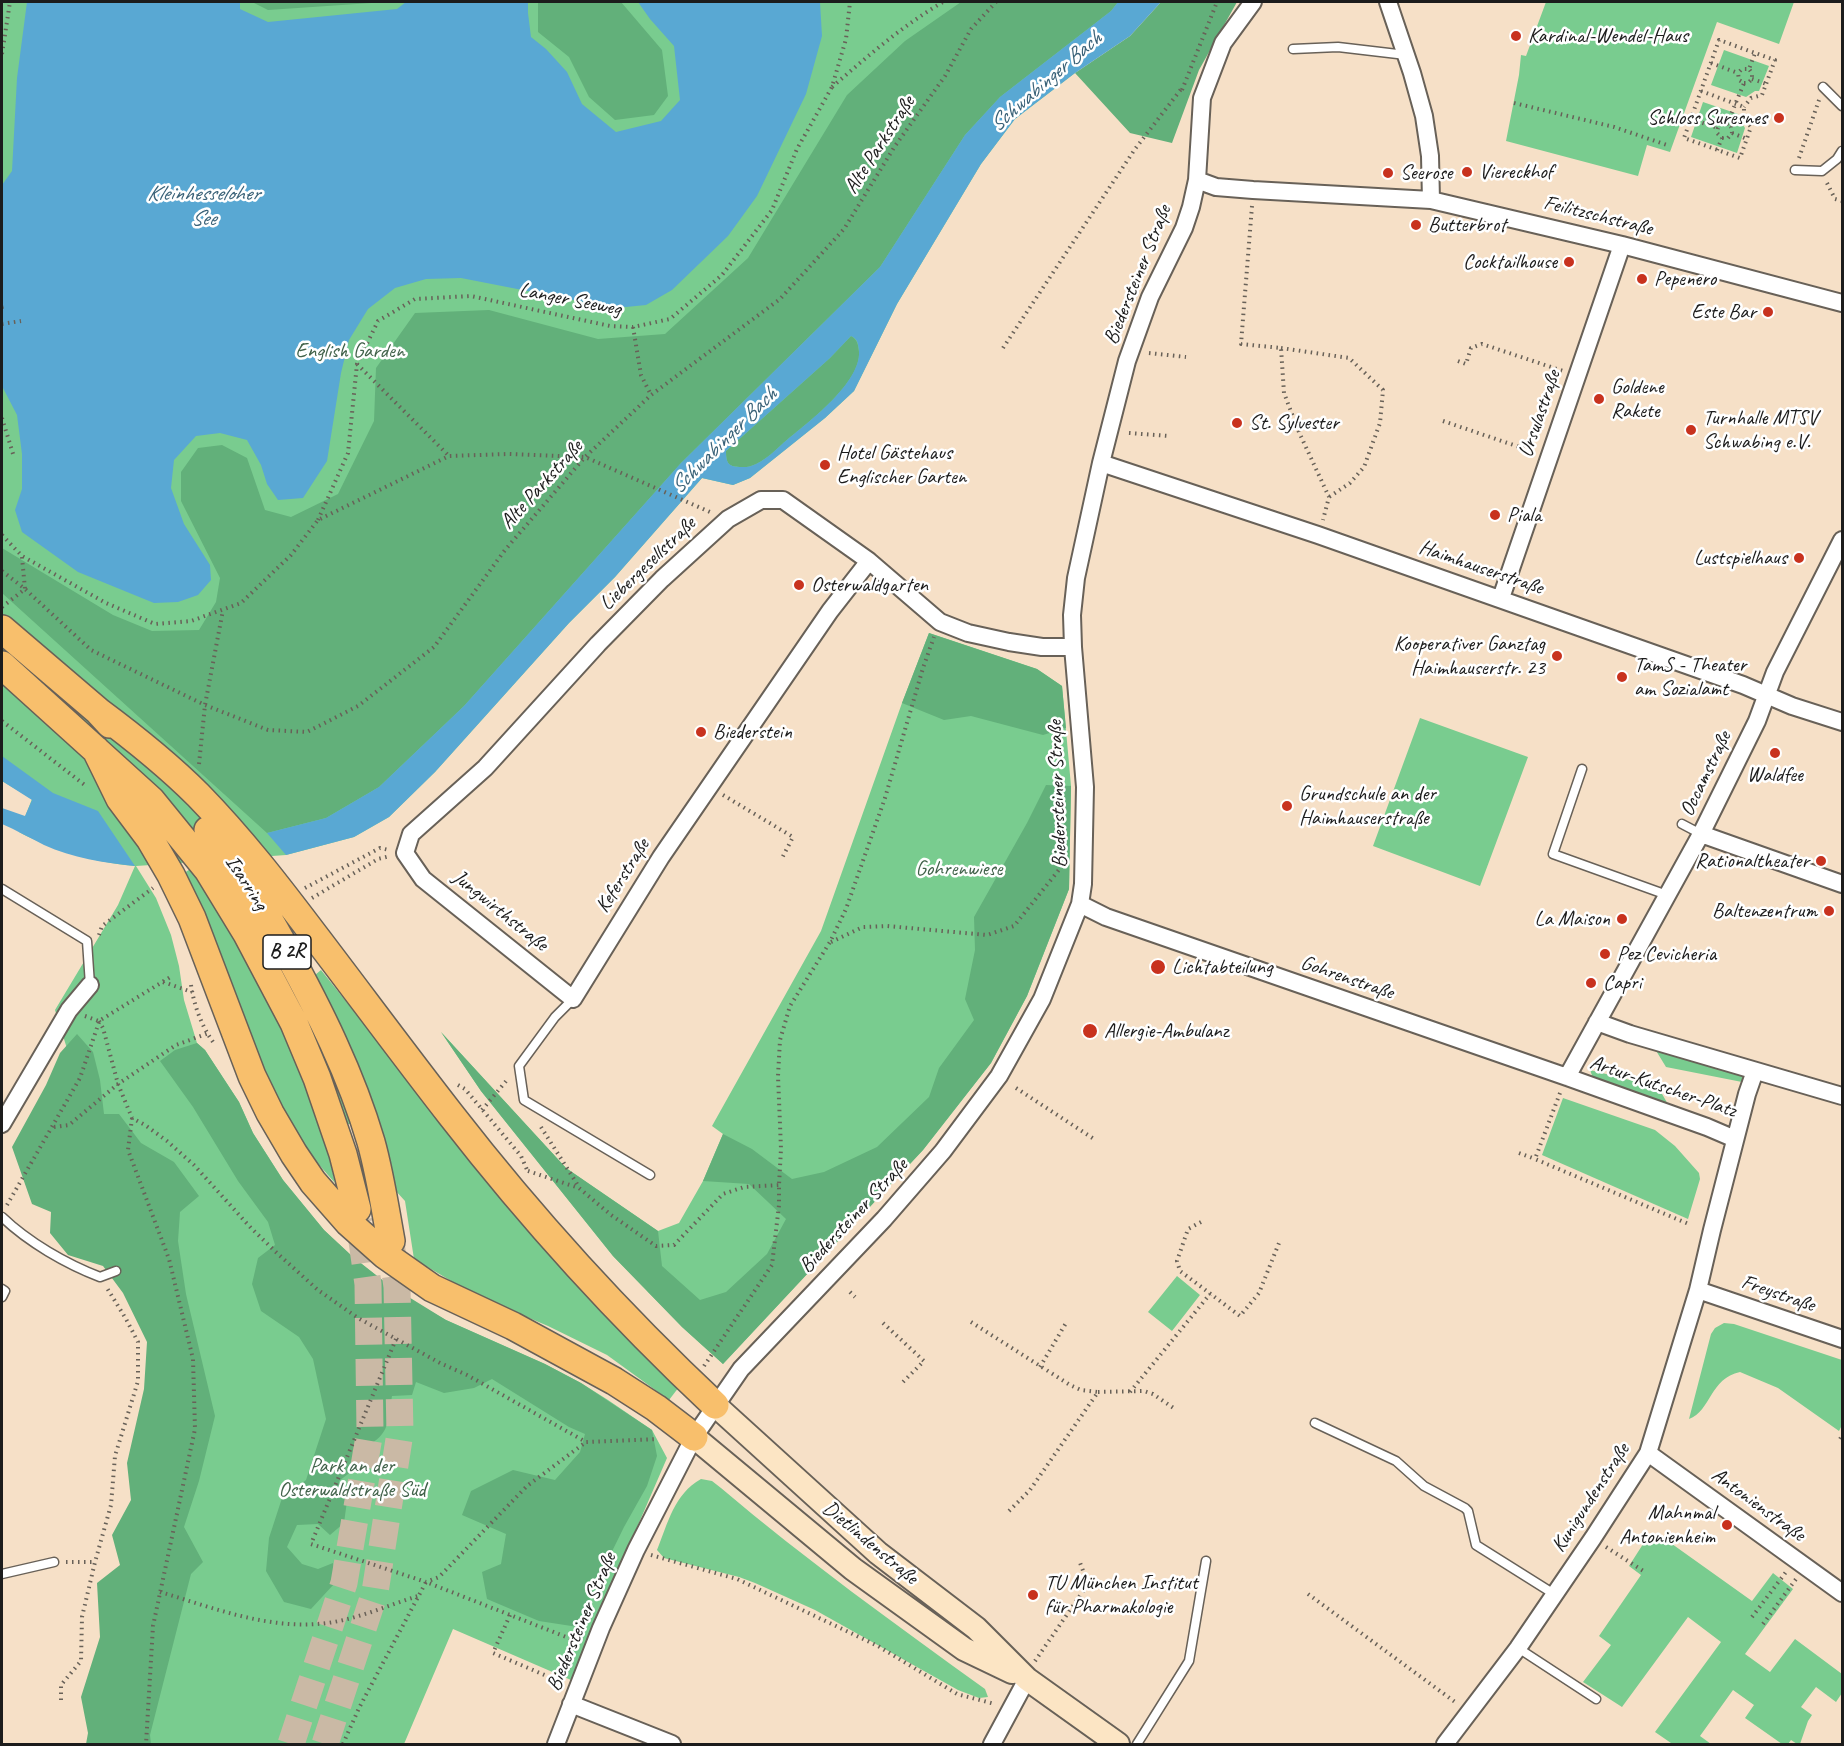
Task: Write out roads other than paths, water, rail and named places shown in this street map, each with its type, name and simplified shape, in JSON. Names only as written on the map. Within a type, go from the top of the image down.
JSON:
[{"type":"highway","name":"Isarring","points":[[2,629],[98,711],[175,791],[229,855],[267,916],[319,1010],[346,1072],[371,1142],[391,1240]]},
{"type":"highway","name":"Isarring","points":[[2,665],[150,800],[208,870],[248,934],[294,1023],[317,1078],[343,1154],[357,1209]]},
{"type":"highway","points":[[98,711],[138,741],[197,794],[246,847],[451,1115],[536,1217],[599,1288],[715,1406]]},
{"type":"highway","points":[[96,750],[120,799],[150,839],[171,875],[192,918],[252,1076],[270,1113],[313,1182],[349,1223],[385,1255],[432,1288],[513,1326],[614,1381],[656,1408],[694,1437]]},
{"type":"main road","name":"Dietlindenstraße","points":[[715,1406],[878,1553],[976,1628],[1027,1679],[1118,1744]]},
{"type":"main road","name":"Dietlindenstraße","points":[[694,1437],[845,1562],[909,1610],[964,1649],[1027,1679]]},
{"type":"street","name":"Biedersteiner Straße","points":[[556,1744],[593,1648],[636,1550],[694,1437],[741,1369],[876,1227],[935,1160],[999,1076],[1042,999],[1080,904],[1083,884],[1085,787],[1072,647],[1072,615],[1076,578],[1101,463],[1127,361],[1150,297],[1184,228],[1197,180],[1202,98],[1223,44],[1253,2]]},
{"type":"street","points":[[1389,2],[1424,116],[1430,156],[1431,200]]},
{"type":"street","name":"Feilitzschstraße","points":[[1197,180],[1216,187],[1431,200],[1622,244],[1842,303]]},
{"type":"street","name":"Ursulastraße","points":[[1501,598],[1622,244]]},
{"type":"street","name":"Haimhauserstraße","points":[[1101,463],[1501,598],[1743,685],[1792,706],[1842,722]]},
{"type":"street","name":"Liebergesellstraße","points":[[405,853],[411,834],[484,768],[598,644],[721,516],[761,500],[783,500],[869,561],[940,622],[968,633],[1009,642],[1042,647],[1072,647]]},
{"type":"street","name":"Occamstraße","points":[[1597,1022],[1701,834],[1757,721],[1775,672],[1842,540]]},
{"type":"street","name":"Keferstraße","points":[[573,999],[661,857],[830,611],[869,561]]},
{"type":"street","points":[[1701,834],[1842,884]]},
{"type":"street","name":"Jungwirthstraße","points":[[405,853],[423,879],[573,999]]},
{"type":"street","name":"Gohrenstraße","points":[[1080,904],[1106,918],[1567,1077]]},
{"type":"street","points":[[4,1113],[89,977]]},
{"type":"street","name":"Artur-Kutscher-Platz","points":[[1597,1022],[1755,1071],[1735,1139],[1567,1077],[1597,1022]]},
{"type":"street","points":[[1755,1071],[1842,1096]]},
{"type":"street","name":"Kunigundenstraße","points":[[1445,1744],[1518,1648],[1648,1453],[1698,1290],[1735,1139]]},
{"type":"street","name":"Freystraße","points":[[1698,1290],[1842,1339]]},
{"type":"street","name":"Antonienstraße","points":[[1648,1453],[1842,1593]]},
{"type":"street","points":[[992,1744],[1027,1679]]},
{"type":"street","points":[[572,1704],[672,1744]]},
{"type":"lane","points":[[1293,49],[1338,47],[1407,55]]},
{"type":"lane","points":[[1823,87],[1842,106]]},
{"type":"lane","points":[[1795,170],[1822,171],[1837,159],[1842,151]]},
{"type":"lane","points":[[1582,770],[1553,854],[1667,895]]},
{"type":"lane","points":[[1682,824],[1701,834]]},
{"type":"lane","points":[[2,889],[87,941],[89,977]]},
{"type":"lane","name":"Keferstraße","points":[[573,999],[555,1017],[519,1066],[524,1100],[650,1175]]},
{"type":"lane","points":[[2,1215],[15,1230],[78,1268],[100,1277],[116,1271]]},
{"type":"lane","points":[[2,1288],[5,1291],[2,1297]]},
{"type":"lane","points":[[1315,1423],[1396,1461],[1424,1486],[1465,1508],[1468,1511],[1473,1541],[1476,1545],[1554,1594]]},
{"type":"lane","points":[[1137,1744],[1189,1660],[1206,1561]]},
{"type":"lane","points":[[2,1574],[54,1562]]},
{"type":"lane","points":[[1518,1648],[1596,1699]]},
{"type":"water","name":"Kleinhesseloher See","points":[[27,2],[240,2],[240,9],[268,22],[397,9],[406,2],[528,2],[531,37],[546,49],[567,72],[582,104],[616,132],[661,121],[680,100],[674,46],[638,2],[820,2],[822,36],[806,94],[757,196],[728,236],[672,290],[646,305],[626,307],[589,303],[461,278],[426,279],[395,288],[368,309],[349,340],[341,373],[327,461],[303,498],[278,500],[267,484],[261,465],[247,440],[220,433],[196,436],[174,460],[171,488],[184,524],[210,565],[211,580],[198,595],[178,602],[154,603],[78,572],[22,532],[15,510],[22,489],[22,454],[17,415],[2,386],[2,185],[12,171],[17,78]]},
{"type":"water","name":"Schwabinger Bach","points":[[1118,2],[1161,2],[1130,36],[1075,73],[1015,119],[981,164],[897,304],[854,391],[825,418],[750,478],[733,485],[702,478],[615,577],[569,623],[435,772],[389,817],[354,837],[286,855],[267,833],[326,818],[379,787],[464,706],[681,463],[880,267],[965,135],[1000,97],[1111,11]],"holes":[[[851,336],[859,351],[857,363],[852,375],[832,400],[761,461],[746,467],[729,464],[726,451],[830,358]]]},
{"type":"water","points":[[2,756],[53,793],[98,811],[135,866],[77,857],[44,845],[2,824],[2,808],[25,816],[32,800],[2,781]]},
{"type":"tunnel","points":[[291,1744],[344,1583],[370,1431],[368,1284],[359,1220]]},
{"type":"tunnel","points":[[325,1744],[375,1592],[400,1433],[397,1287],[391,1243]]},
{"type":"place","name":"Kardinal-Wendel-Haus","points":[[1516,36]]},
{"type":"place","name":"Schloss Suresnes","points":[[1779,118]]},
{"type":"place","name":"Viereckhof","points":[[1467,172]]},
{"type":"place","name":"Seerose","points":[[1388,173]]},
{"type":"place","name":"Butterbrot","points":[[1416,225]]},
{"type":"place","name":"Cocktailhouse","points":[[1569,262]]},
{"type":"place","name":"Pepenero","points":[[1642,279]]},
{"type":"place","name":"Este Bar","points":[[1768,312]]},
{"type":"place","name":"Goldene Rakete","points":[[1599,399]]},
{"type":"place","name":"St. Sylvester","points":[[1237,423]]},
{"type":"place","name":"Turnhalle MTSV Schwabing e.V.","points":[[1691,430]]},
{"type":"place","name":"Hotel Gästehaus Englischer Garten","points":[[825,465]]},
{"type":"place","name":"Piala","points":[[1495,515]]},
{"type":"place","name":"Lustspielhaus","points":[[1799,558]]},
{"type":"place","name":"Osterwaldgarten","points":[[799,585]]},
{"type":"place","name":"Kooperativer Ganztag Haimhauserstr. 23","points":[[1557,656]]},
{"type":"place","name":"TamS - Theater am Sozialamt","points":[[1622,677]]},
{"type":"place","name":"Biederstein","points":[[701,732]]},
{"type":"place","name":"Waldfee","points":[[1775,753]]},
{"type":"place","name":"Grundschule an der Haimhauserstraße","points":[[1287,806]]},
{"type":"place","name":"Rationaltheater","points":[[1821,861]]},
{"type":"place","name":"Baltenzentrum","points":[[1829,911]]},
{"type":"place","name":"La Maison","points":[[1622,919]]},
{"type":"place","name":"Pez Cevicheria","points":[[1605,954]]},
{"type":"place","name":"Lichtabteilung","points":[[1158,967]]},
{"type":"place","name":"Capri","points":[[1591,983]]},
{"type":"place","name":"Allergie-Ambulanz","points":[[1090,1031]]},
{"type":"place","name":"Mahnmal Antonienheim","points":[[1727,1525]]},
{"type":"place","name":"TU München Institut für Pharmakologie","points":[[1033,1595]]},
{"type":"park label","name":"English Garden","points":[[350,351]]},
{"type":"park label","name":"Gohrenwiese","points":[[959,869]]},
{"type":"park label","name":"Park an der Osterwaldstraße Süd","points":[[352,1478]]}]
